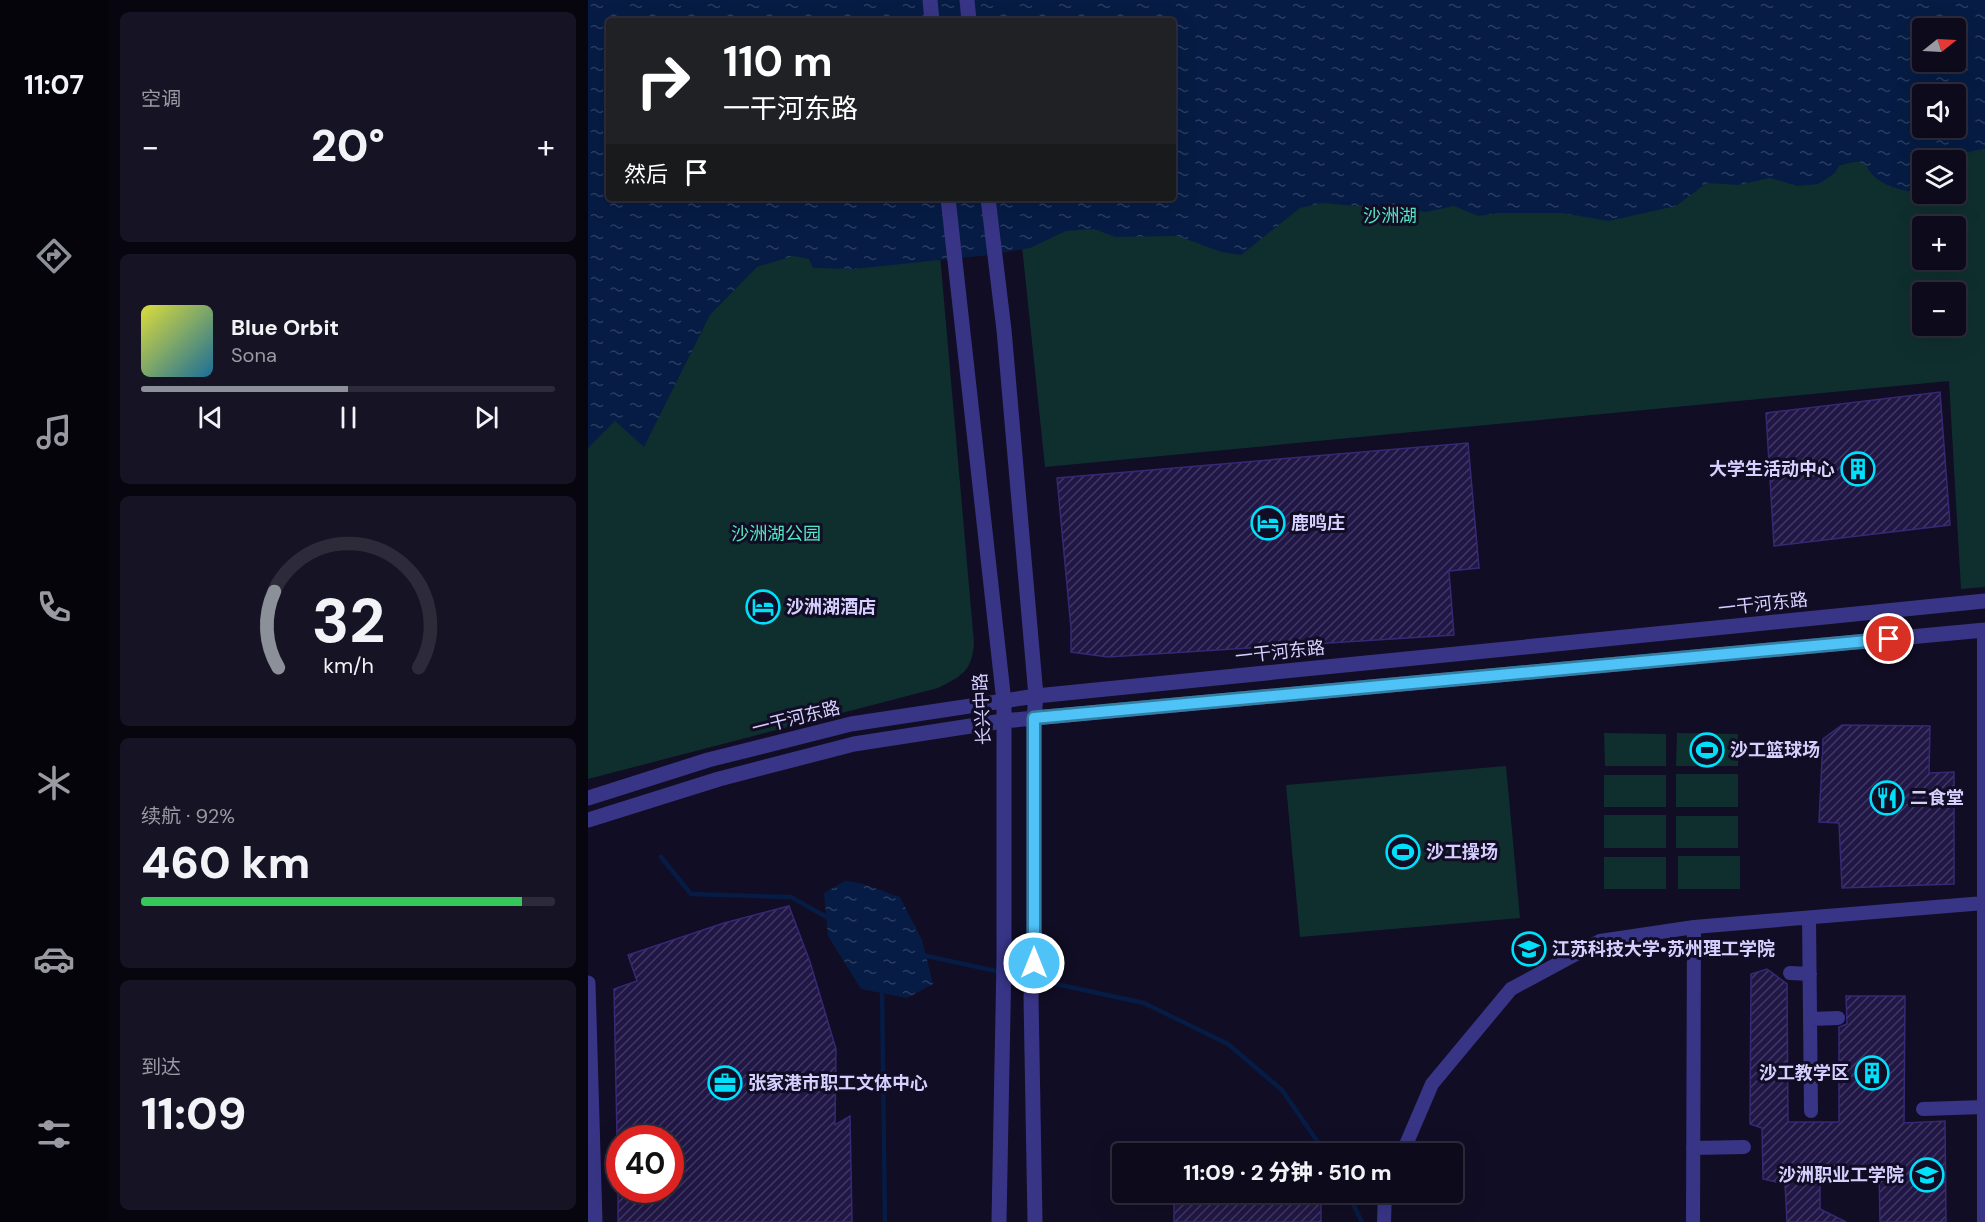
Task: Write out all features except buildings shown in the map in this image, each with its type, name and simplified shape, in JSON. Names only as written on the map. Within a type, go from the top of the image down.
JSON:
[{"type":"street","points":[[930,0],[932,18]]},
{"type":"street","points":[[967,0],[969,18]]},
{"type":"street","name":"长兴中路","points":[[948,201],[1004,702],[1004,959],[999,1222]]},
{"type":"street","points":[[988,201],[1004,330],[1036,696],[1034,718],[1034,963],[1031,997],[1035,1222]]},
{"type":"street","name":"一干河东路","points":[[588,798],[708,760],[851,724],[1036,696],[1985,601]]},
{"type":"street","points":[[588,820],[719,779],[854,744],[1004,721],[1984,630],[1984,1222]]},
{"type":"street","points":[[1407,1143],[1432,1084],[1511,989],[1600,941],[1694,927],[1984,903]]},
{"type":"street","points":[[1809,918],[1811,1111]]},
{"type":"street","points":[[1693,1222],[1694,927]]},
{"type":"street","points":[[1790,972],[1810,974]]},
{"type":"street","points":[[588,983],[594,1222]]},
{"type":"street","points":[[1810,1019],[1838,1018]]},
{"type":"street","points":[[1923,1109],[1984,1112]]},
{"type":"street","points":[[1693,1148],[1744,1147]]},
{"type":"street","points":[[1384,1222],[1385,1203]]},
{"type":"green space","name":"沙洲湖公园","points":[[588,0],[606,18],[606,201],[935,201],[974,643],[971,660],[964,672],[938,688],[588,779]]},
{"type":"green space","name":"沙洲湖","points":[[1985,0],[1985,587],[1961,589],[1949,381],[1045,467],[1017,201],[1176,201],[1176,21]]},
{"type":"green space","points":[[1604,733],[1666,734],[1666,766],[1605,766]]},
{"type":"green space","name":"沙工篮球场","points":[[1677,733],[1738,734],[1738,766],[1676,766]]},
{"type":"green space","name":"沙工操场","points":[[1506,766],[1520,918],[1300,937],[1286,785]]},
{"type":"green space","points":[[1676,774],[1738,774],[1738,807],[1676,807]]},
{"type":"green space","points":[[1604,775],[1666,775],[1666,807],[1604,807]]},
{"type":"green space","points":[[1604,815],[1666,815],[1666,848],[1604,848]]},
{"type":"green space","points":[[1676,816],[1738,816],[1738,848],[1676,848]]},
{"type":"green space","points":[[1678,856],[1740,856],[1740,889],[1678,889]]},
{"type":"green space","points":[[1604,857],[1666,857],[1666,889],[1604,889]]},
{"type":"water","name":"沙洲湖","points":[[588,0],[1985,0],[1985,149],[1966,154],[1966,150],[1912,150],[1912,191],[1887,185],[1876,178],[1866,165],[1858,162],[1839,166],[1835,173],[1819,184],[1797,186],[1770,178],[1738,185],[1707,183],[1676,206],[1609,221],[1561,213],[1500,213],[1478,216],[1454,206],[1426,212],[1322,203],[1300,208],[1241,255],[1221,252],[1178,236],[1115,237],[1094,229],[1066,231],[1030,248],[989,255],[854,269],[813,268],[809,259],[793,256],[757,267],[710,315],[644,447],[615,421],[588,448]]},
{"type":"water","points":[[845,881],[866,885],[900,897],[922,940],[933,984],[907,998],[861,989],[828,936],[824,893]]},
{"type":"waterway","points":[[661,857],[691,894],[791,897],[830,919]]},
{"type":"waterway","points":[[922,955],[1144,1003],[1228,1044],[1282,1090],[1318,1143]]},
{"type":"waterway","points":[[882,989],[885,1222]]},
{"type":"waterway","points":[[1352,1203],[1362,1222]]},
{"type":"place","name":"大学生活动中心","points":[[1858,469]]},
{"type":"place","name":"鹿鸣庄","points":[[1268,523]]},
{"type":"place","name":"沙洲湖酒店","points":[[763,607]]},
{"type":"place","name":"沙工篮球场","points":[[1707,750]]},
{"type":"place","name":"二食堂","points":[[1887,798]]},
{"type":"place","name":"沙工操场","points":[[1403,852]]},
{"type":"place","name":"江苏科技大学•苏州理工学院","points":[[1529,949]]},
{"type":"place","name":"沙工教学区","points":[[1872,1073]]},
{"type":"place","name":"张家港市职工文体中心","points":[[725,1083]]},
{"type":"place","name":"沙洲职业工学院","points":[[1927,1175]]},
{"type":"route","points":[[1034,963],[1034,718],[1889,639]]}]
